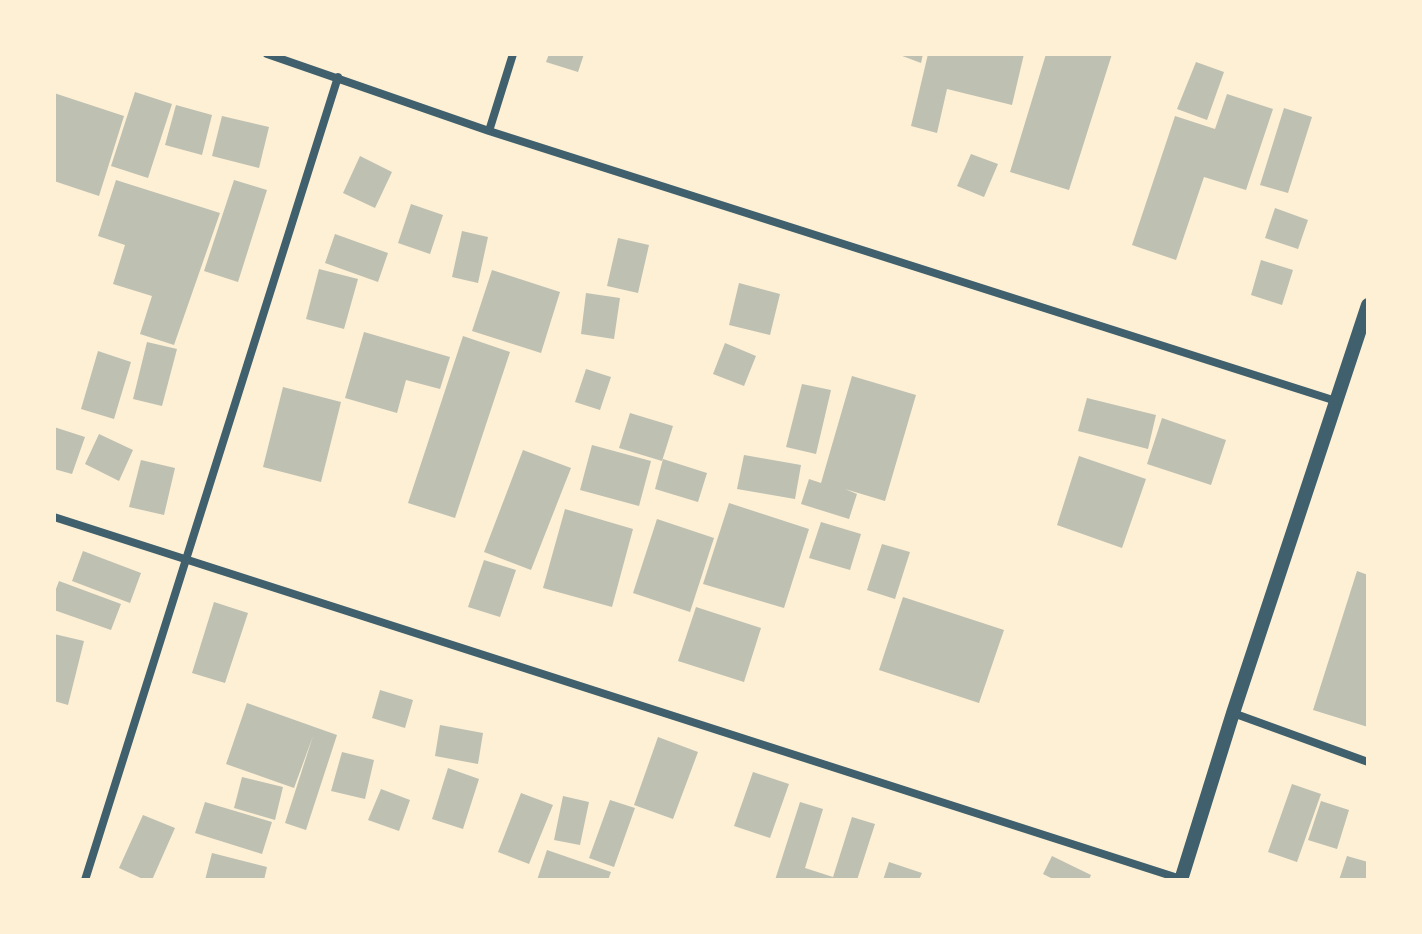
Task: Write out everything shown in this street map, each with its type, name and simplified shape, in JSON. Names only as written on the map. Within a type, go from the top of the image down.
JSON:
[{"type":"street","points":[[267,54],[489,131],[1336,401]]},
{"type":"street","points":[[489,131],[513,54]]},
{"type":"street","points":[[85,880],[338,77]]},
{"type":"street","points":[[54,517],[1181,880],[1368,305]]},
{"type":"street","points":[[1233,713],[1368,762]]},
{"type":"building","points":[[549,54],[584,54],[578,72],[546,62]]},
{"type":"building","points":[[897,54],[923,54],[921,63]]},
{"type":"building","points":[[928,54],[1024,54],[1012,105],[947,89],[937,133],[911,126]]},
{"type":"building","points":[[1046,54],[1112,54],[1069,190],[1010,172]]},
{"type":"building","points":[[1196,62],[1224,72],[1207,120],[1177,109]]},
{"type":"building","points":[[135,92],[172,104],[148,178],[111,166]]},
{"type":"building","points":[[54,93],[124,116],[99,196],[54,181]]},
{"type":"building","points":[[1227,94],[1273,109],[1246,190],[1204,177],[1176,260],[1132,245],[1175,116],[1215,129]]},
{"type":"building","points":[[176,105],[212,115],[202,155],[165,145]]},
{"type":"building","points":[[1284,108],[1312,117],[1288,193],[1260,185]]},
{"type":"building","points":[[222,116],[269,127],[259,168],[212,156]]},
{"type":"building","points":[[971,154],[998,164],[984,197],[957,186]]},
{"type":"building","points":[[360,156],[392,172],[375,208],[343,193]]},
{"type":"building","points":[[116,180],[220,213],[174,345],[140,334],[152,296],[113,284],[125,245],[98,236]]},
{"type":"building","points":[[234,180],[267,190],[238,282],[204,271]]},
{"type":"building","points":[[411,204],[443,215],[430,254],[398,243]]},
{"type":"building","points":[[1275,208],[1308,220],[1298,249],[1265,238]]},
{"type":"building","points":[[462,231],[488,237],[478,283],[452,277]]},
{"type":"building","points":[[335,234],[388,253],[378,282],[325,263]]},
{"type":"building","points":[[618,238],[649,245],[638,293],[607,286]]},
{"type":"building","points":[[1261,260],[1293,270],[1282,305],[1251,295]]},
{"type":"building","points":[[319,269],[358,279],[344,329],[306,319]]},
{"type":"building","points":[[492,270],[560,292],[541,353],[472,331]]},
{"type":"building","points":[[739,283],[780,294],[770,335],[729,325]]},
{"type":"building","points":[[586,293],[620,298],[614,339],[581,334]]},
{"type":"building","points":[[364,332],[450,357],[440,389],[406,380],[397,413],[345,398]]},
{"type":"building","points":[[463,336],[510,352],[455,518],[408,503]]},
{"type":"building","points":[[147,342],[177,349],[162,406],[133,399]]},
{"type":"building","points":[[725,343],[756,356],[744,386],[713,374]]},
{"type":"building","points":[[98,351],[131,362],[114,419],[81,409]]},
{"type":"building","points":[[586,369],[611,377],[600,410],[575,402]]},
{"type":"building","points":[[852,376],[916,395],[885,501],[845,489],[857,494],[849,519],[801,504],[809,479],[821,483]]},
{"type":"building","points":[[802,384],[831,390],[816,454],[786,447]]},
{"type":"building","points":[[283,387],[341,402],[321,482],[263,467]]},
{"type":"building","points":[[1087,398],[1156,415],[1148,449],[1078,431]]},
{"type":"building","points":[[630,413],[673,426],[662,461],[619,448]]},
{"type":"building","points":[[1162,418],[1226,440],[1211,485],[1147,464]]},
{"type":"building","points":[[54,427],[85,437],[72,474],[54,469]]},
{"type":"building","points":[[99,434],[133,450],[119,481],[85,464]]},
{"type":"building","points":[[592,445],[651,461],[639,506],[580,490]]},
{"type":"building","points":[[523,450],[571,468],[531,570],[484,552]]},
{"type":"building","points":[[744,455],[801,465],[795,499],[737,489]]},
{"type":"building","points":[[1079,456],[1146,479],[1122,548],[1057,525]]},
{"type":"building","points":[[663,459],[707,473],[698,502],[655,489]]},
{"type":"building","points":[[141,460],[175,468],[164,515],[129,507]]},
{"type":"building","points":[[729,503],[809,529],[784,608],[703,584]]},
{"type":"building","points":[[565,509],[633,529],[612,607],[543,588]]},
{"type":"building","points":[[657,519],[714,538],[690,612],[633,593]]},
{"type":"building","points":[[821,522],[861,534],[850,570],[809,558]]},
{"type":"building","points":[[882,544],[910,552],[895,599],[867,590]]},
{"type":"building","points":[[83,551],[141,573],[130,603],[72,581]]},
{"type":"building","points":[[484,560],[516,570],[500,617],[468,607]]},
{"type":"building","points":[[1357,571],[1368,575],[1368,727],[1313,710]]},
{"type":"building","points":[[59,581],[121,604],[111,630],[54,610],[54,594]]},
{"type":"building","points":[[903,597],[1004,630],[979,703],[879,670]]},
{"type":"building","points":[[214,602],[248,613],[225,683],[192,673]]},
{"type":"building","points":[[696,607],[761,628],[744,682],[678,661]]},
{"type":"building","points":[[54,634],[84,641],[68,705],[54,701]]},
{"type":"building","points":[[380,690],[413,700],[405,728],[372,718]]},
{"type":"building","points":[[247,703],[337,735],[306,830],[285,823],[313,736],[294,788],[226,764]]},
{"type":"building","points":[[440,725],[483,733],[478,764],[435,756]]},
{"type":"building","points":[[658,737],[698,752],[673,819],[634,805]]},
{"type":"building","points":[[342,752],[374,760],[365,799],[331,791]]},
{"type":"building","points":[[448,768],[479,779],[463,829],[432,819]]},
{"type":"building","points":[[753,772],[789,784],[770,838],[734,826]]},
{"type":"building","points":[[242,777],[283,787],[275,820],[234,808]]},
{"type":"building","points":[[1292,784],[1321,794],[1297,862],[1268,852]]},
{"type":"building","points":[[381,789],[410,800],[399,831],[368,820]]},
{"type":"building","points":[[521,793],[553,805],[529,864],[498,852]]},
{"type":"building","points":[[563,796],[589,802],[580,845],[554,840]]},
{"type":"building","points":[[610,800],[635,808],[614,867],[589,858]]},
{"type":"building","points":[[1321,801],[1349,810],[1337,849],[1308,840]]},
{"type":"building","points":[[205,802],[272,822],[262,854],[195,833]]},
{"type":"building","points":[[800,802],[823,809],[805,868],[833,877],[852,817],[875,824],[857,880],[775,880]]},
{"type":"building","points":[[143,815],[175,828],[152,880],[119,868]]},
{"type":"building","points":[[547,850],[611,872],[608,880],[537,880]]},
{"type":"building","points":[[212,853],[267,867],[264,880],[205,880]]},
{"type":"building","points":[[1052,856],[1091,875],[1089,880],[1055,880],[1043,874]]},
{"type":"building","points":[[1347,856],[1368,862],[1368,880],[1339,880]]},
{"type":"building","points":[[889,862],[922,873],[919,880],[883,880]]}]
